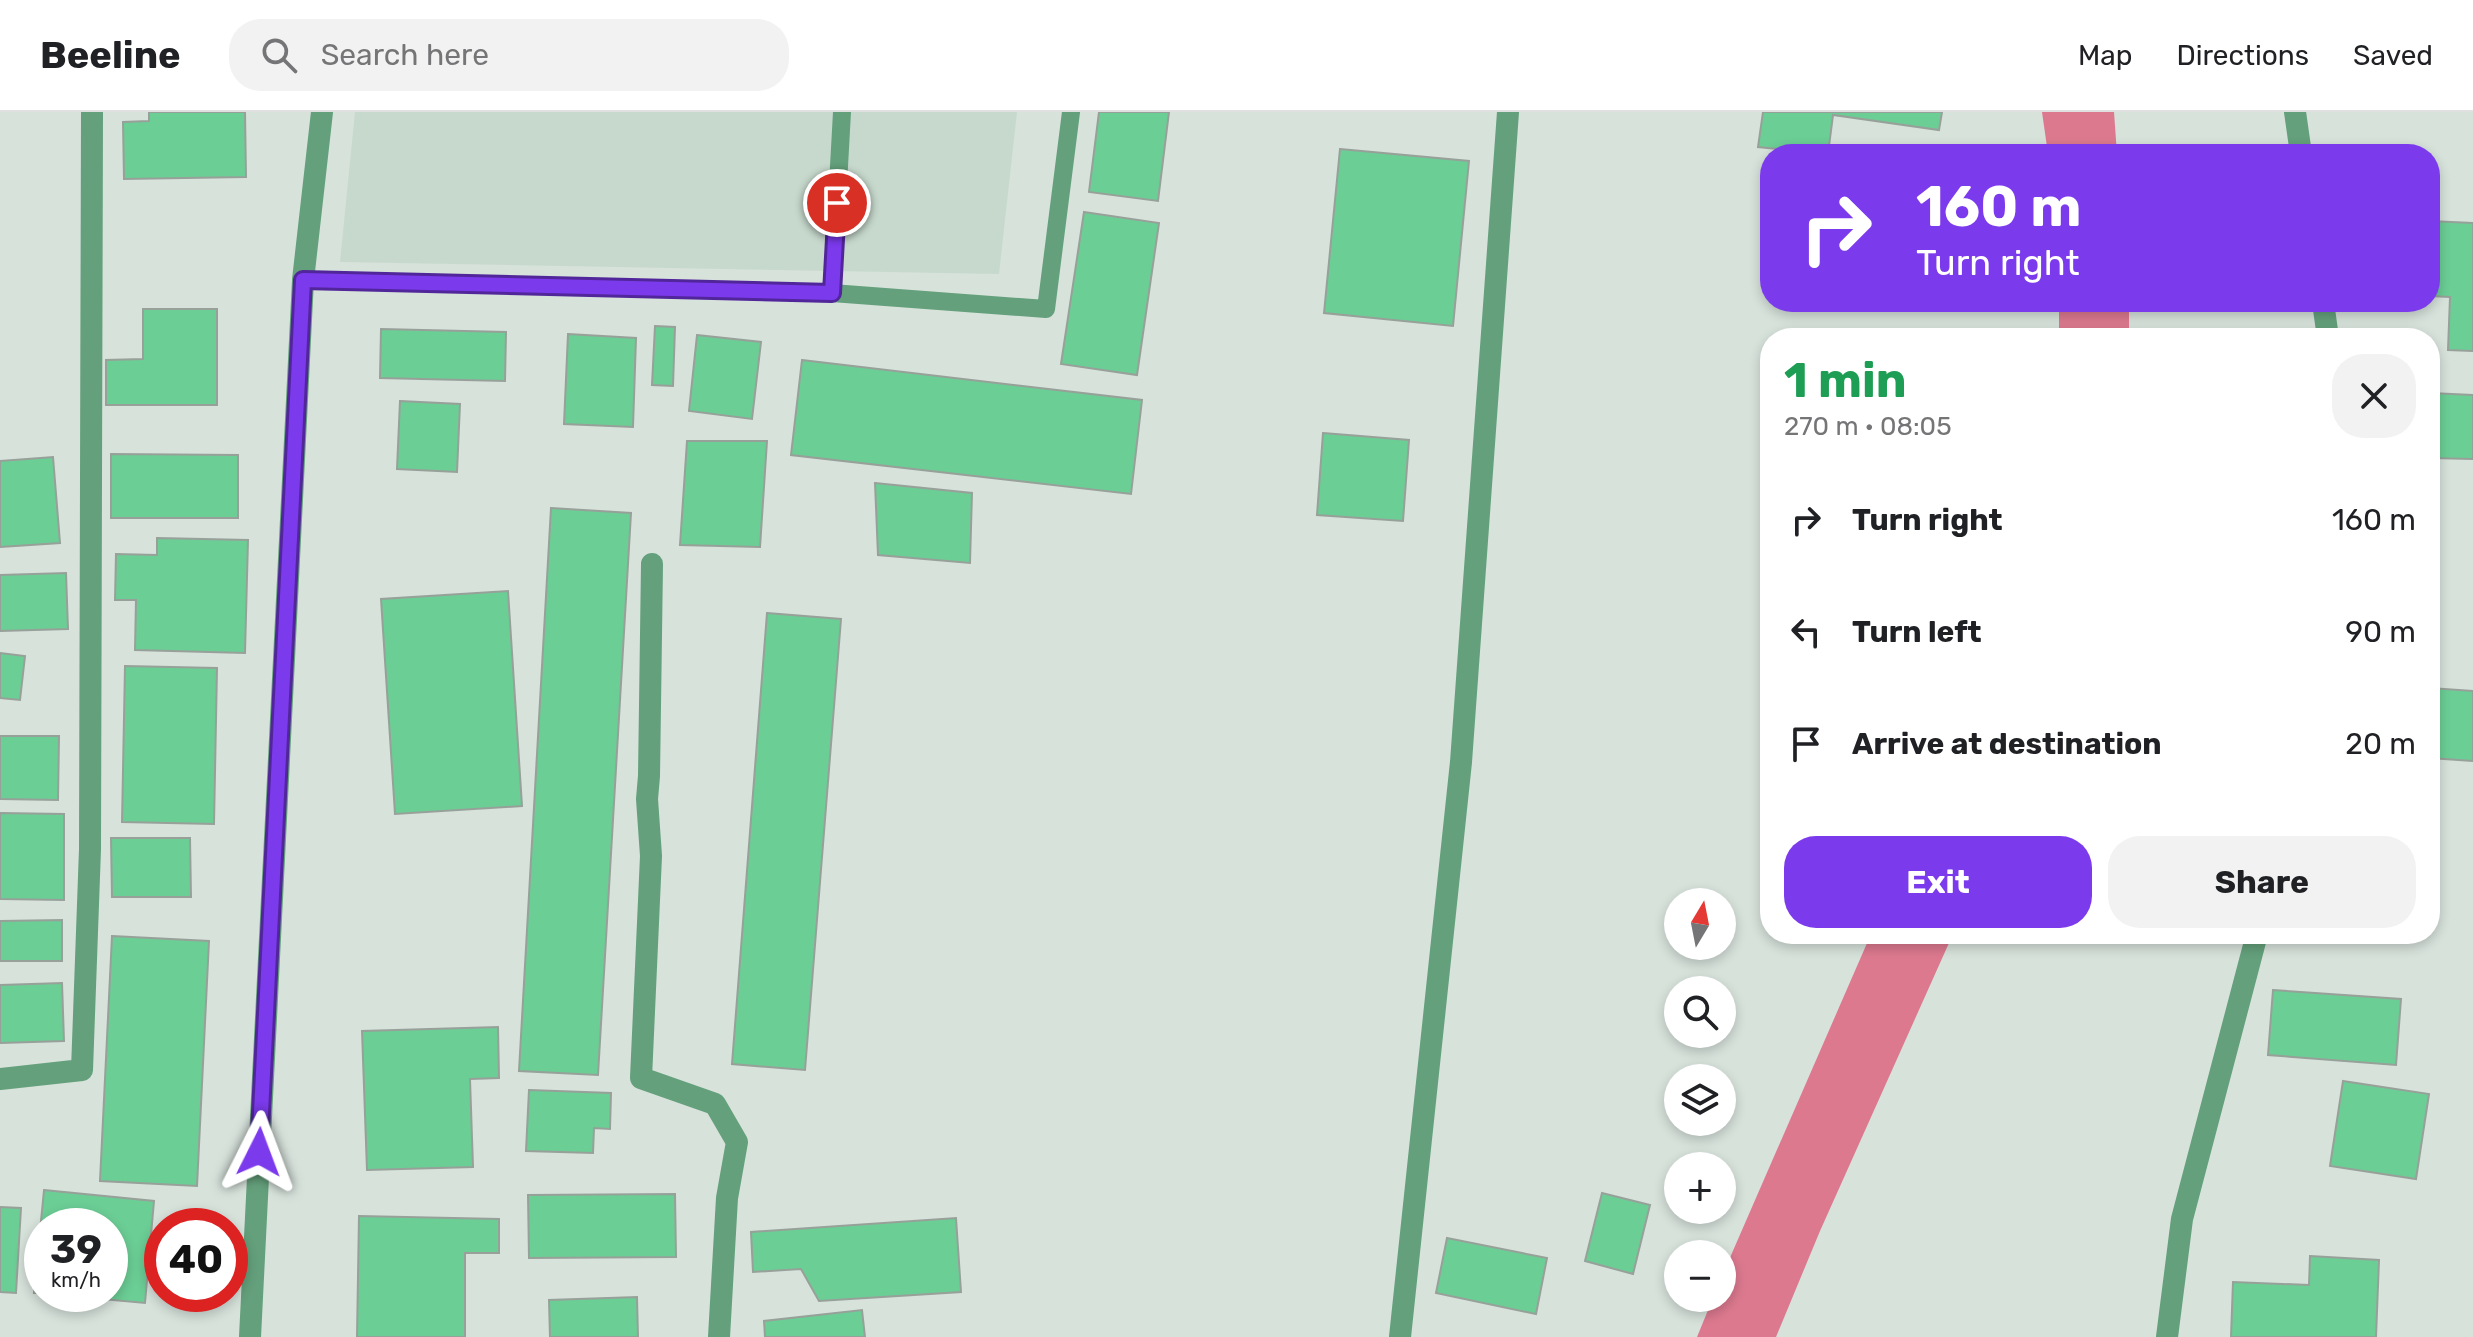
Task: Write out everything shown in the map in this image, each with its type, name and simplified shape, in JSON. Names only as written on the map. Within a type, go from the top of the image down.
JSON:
[{"type":"street","points":[[0,1079],[82,1070],[90,849],[92,112]]},
{"type":"street","points":[[250,1337],[303,280],[322,112]]},
{"type":"street","points":[[1400,1337],[1461,762],[1508,112]]},
{"type":"street","points":[[2295,112],[2300,144]]},
{"type":"street","points":[[652,564],[647,799],[651,856],[641,1078],[715,1104],[737,1142],[727,1198],[719,1337]]},
{"type":"street","points":[[2167,1337],[2182,1219],[2254,944]]},
{"type":"lane","points":[[832,293],[842,112]]},
{"type":"lane","points":[[303,280],[832,293],[1046,309],[1071,112]]},
{"type":"shaded area","points":[[355,112],[1017,112],[999,274],[340,262]]},
{"type":"shaded area","points":[[2042,112],[2114,112],[2116,144],[2047,144]]},
{"type":"shaded area","points":[[2059,312],[2129,312],[2129,328],[2059,328]]},
{"type":"shaded area","points":[[1867,944],[1949,944],[1776,1337],[1697,1337],[1707,1312],[1736,1312],[1736,1244]]},
{"type":"building","points":[[149,112],[245,112],[246,177],[124,179],[123,122],[149,121]]},
{"type":"building","points":[[1099,112],[1169,112],[1158,201],[1089,192]]},
{"type":"building","points":[[1763,112],[1942,112],[1939,130],[1833,115],[1829,144],[1760,144],[1758,147]]},
{"type":"building","points":[[1340,149],[1469,161],[1453,326],[1324,313]]},
{"type":"building","points":[[1084,212],[1159,223],[1137,375],[1061,364]]},
{"type":"building","points":[[2440,221],[2473,223],[2473,351],[2448,350],[2450,297],[2440,296]]},
{"type":"building","points":[[143,309],[217,309],[217,405],[106,405],[106,360],[143,359]]},
{"type":"building","points":[[655,326],[675,327],[673,386],[652,385]]},
{"type":"building","points":[[381,329],[506,332],[505,381],[380,378]]},
{"type":"building","points":[[568,334],[636,338],[633,427],[564,424]]},
{"type":"building","points":[[697,335],[761,342],[752,419],[689,411]]},
{"type":"building","points":[[802,360],[1142,400],[1131,494],[791,455]]},
{"type":"building","points":[[2440,393],[2473,395],[2473,459],[2440,458]]},
{"type":"building","points":[[400,401],[460,404],[457,472],[397,469]]},
{"type":"building","points":[[1323,433],[1409,440],[1403,521],[1317,515]]},
{"type":"building","points":[[687,441],[767,441],[760,547],[680,545]]},
{"type":"building","points":[[111,454],[238,455],[238,518],[111,518]]},
{"type":"building","points":[[53,457],[60,543],[0,547],[0,461]]},
{"type":"building","points":[[875,483],[972,493],[970,563],[878,555]]},
{"type":"building","points":[[551,508],[631,513],[598,1075],[519,1071]]},
{"type":"building","points":[[157,538],[248,540],[245,653],[135,650],[136,600],[115,600],[116,554],[157,555]]},
{"type":"building","points":[[66,573],[68,629],[0,631],[0,575]]},
{"type":"building","points":[[508,591],[522,806],[395,814],[381,599]]},
{"type":"building","points":[[767,613],[841,619],[805,1070],[732,1064]]},
{"type":"building","points":[[0,653],[25,656],[20,700],[0,698]]},
{"type":"building","points":[[125,666],[217,668],[214,824],[122,822]]},
{"type":"building","points":[[2440,689],[2473,691],[2473,761],[2440,759]]},
{"type":"building","points":[[0,736],[59,736],[58,800],[0,799]]},
{"type":"building","points":[[0,813],[64,814],[64,900],[0,899]]},
{"type":"building","points":[[111,838],[190,838],[191,897],[112,897]]},
{"type":"building","points":[[62,920],[62,961],[0,961],[0,921]]},
{"type":"building","points":[[112,936],[209,941],[197,1186],[100,1181]]},
{"type":"building","points":[[62,983],[64,1041],[0,1043],[0,985]]},
{"type":"building","points":[[2273,990],[2401,999],[2396,1065],[2268,1055]]},
{"type":"building","points":[[498,1027],[499,1078],[470,1079],[473,1167],[367,1170],[362,1031]]},
{"type":"building","points":[[2343,1081],[2429,1094],[2416,1179],[2330,1166]]},
{"type":"building","points":[[529,1090],[611,1093],[610,1129],[594,1128],[593,1153],[526,1151]]},
{"type":"building","points":[[44,1190],[154,1201],[153,1208],[144,1208],[144,1303],[128,1301],[128,1208],[42,1208]]},
{"type":"building","points":[[1602,1193],[1650,1205],[1633,1274],[1585,1261]]},
{"type":"building","points":[[675,1194],[676,1257],[529,1258],[528,1195]]},
{"type":"building","points":[[0,1207],[21,1208],[16,1293],[0,1292]]},
{"type":"building","points":[[359,1216],[499,1219],[499,1253],[465,1253],[465,1337],[357,1337]]},
{"type":"building","points":[[956,1218],[961,1292],[819,1301],[801,1269],[753,1272],[751,1232]]},
{"type":"building","points":[[1447,1238],[1547,1258],[1536,1314],[1436,1293]]},
{"type":"building","points":[[2310,1256],[2379,1260],[2376,1337],[2231,1337],[2233,1282],[2309,1285]]},
{"type":"building","points":[[637,1297],[638,1337],[550,1337],[549,1300]]},
{"type":"building","points":[[862,1310],[865,1337],[765,1337],[764,1321]]},
{"type":"route","points":[[259,1152],[303,280],[832,293],[837,203]]}]
